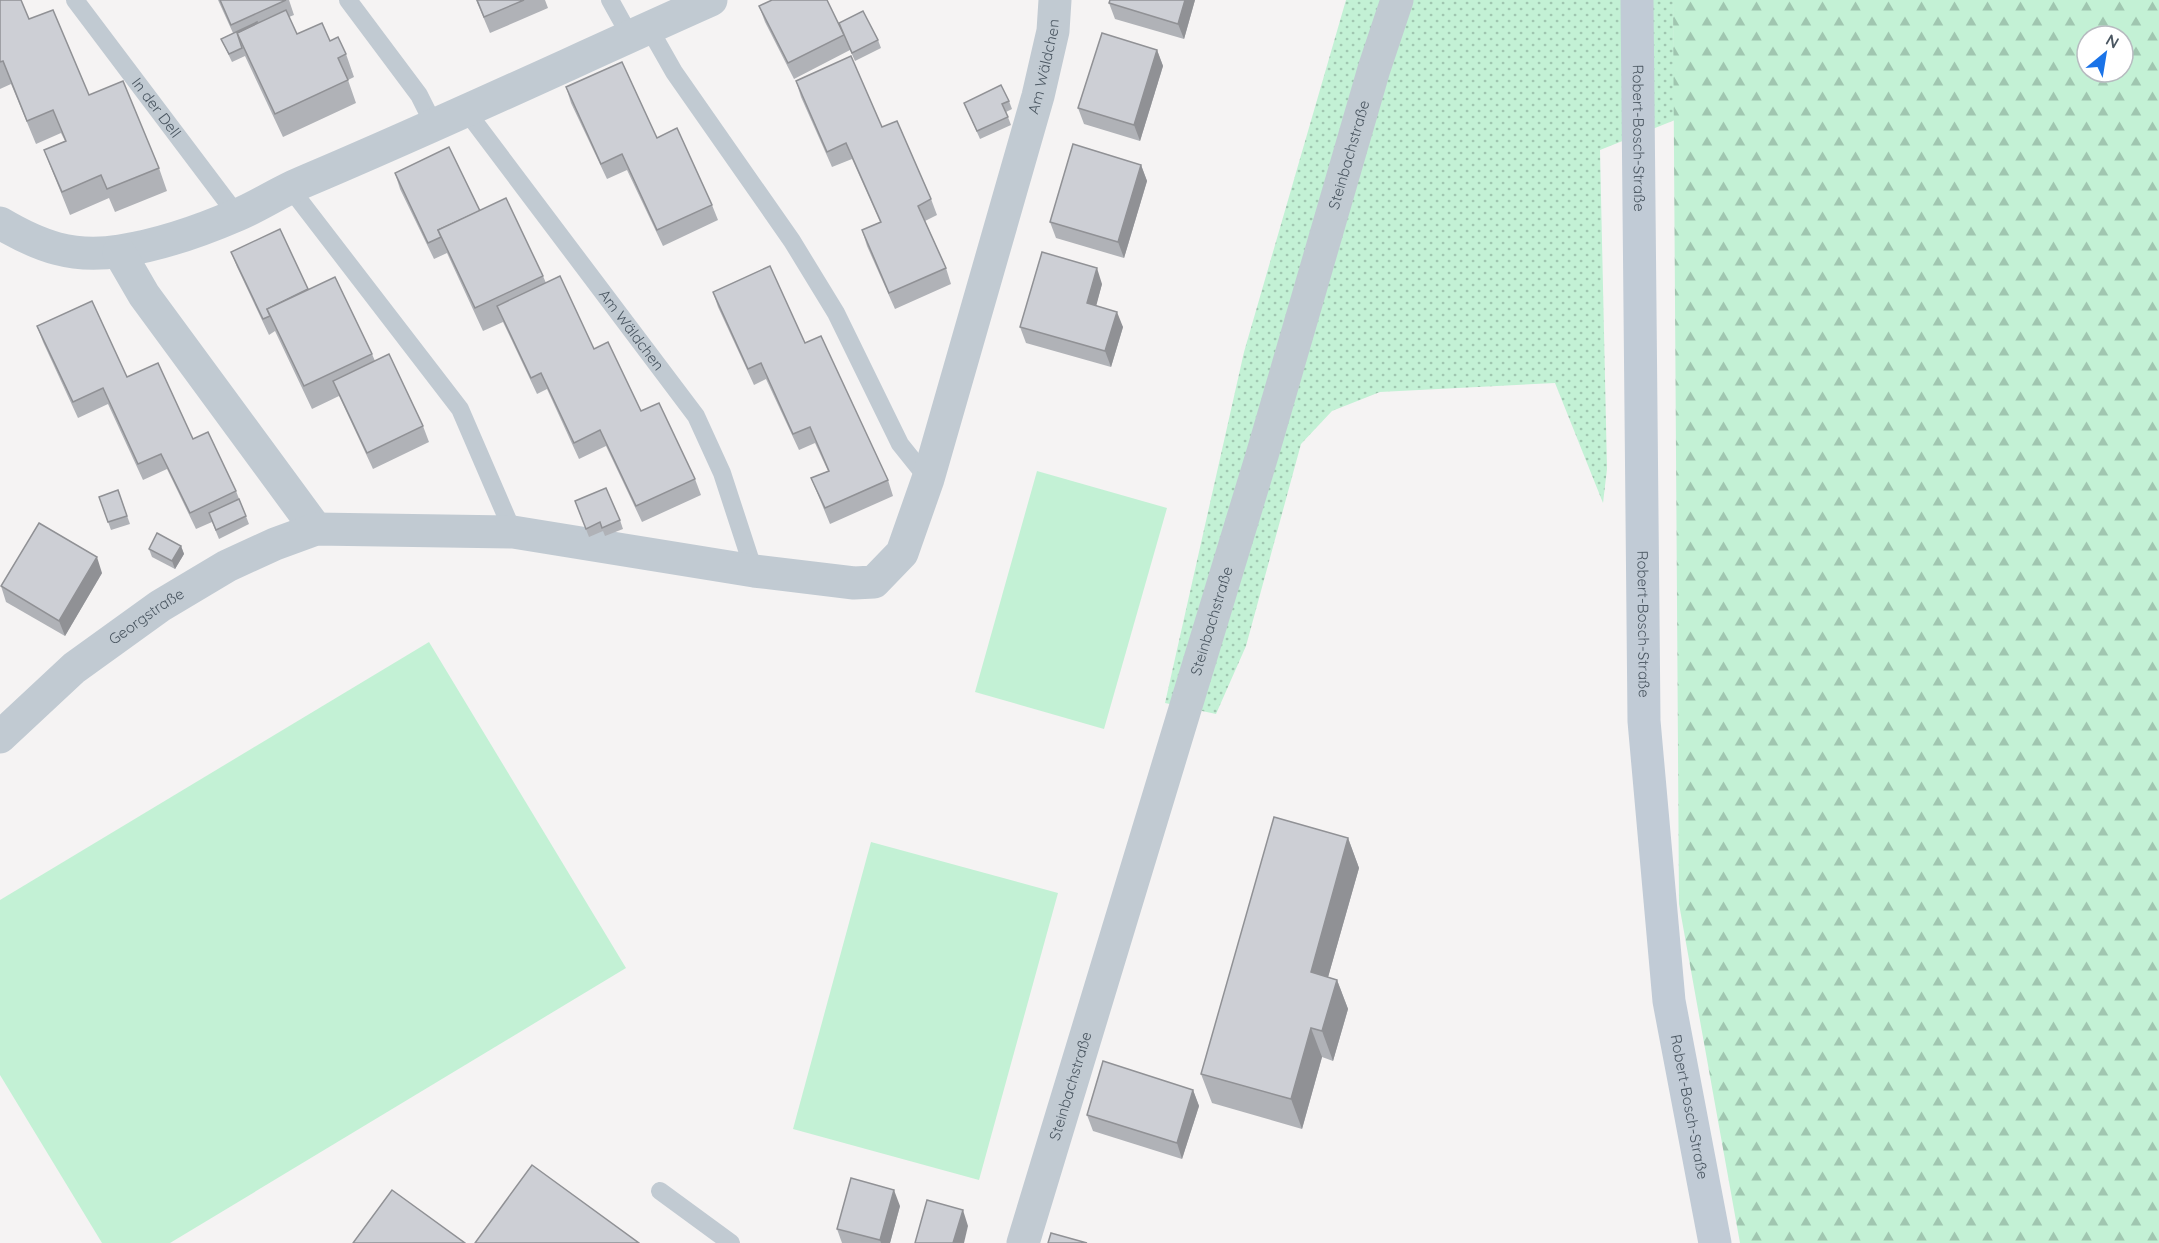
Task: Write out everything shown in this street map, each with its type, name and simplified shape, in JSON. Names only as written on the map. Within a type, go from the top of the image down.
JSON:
[{"type":"main road","name":"Robert-Bosch-Straße","points":[[1637,0],[1644,721],[1669,1001],[1715,1243]]},
{"type":"street","points":[[0,223],[32,242],[74,253],[119,252],[172,240],[237,215],[290,188],[435,127],[711,0]]},
{"type":"street","name":"Am Wäldchen","points":[[316,529],[513,532],[754,572],[854,583],[874,582],[902,553],[928,479],[1038,96],[1053,31],[1054,0]]},
{"type":"street","name":"Steinbachstraße","points":[[1023,1243],[1263,452],[1374,69],[1397,0]]},
{"type":"street","points":[[119,252],[144,296],[316,529]]},
{"type":"street","name":"Georgstraße","points":[[3,729],[74,668],[160,606],[227,566],[275,544],[316,529]]},
{"type":"lane","name":"In der Dell","points":[[75,0],[237,215]]},
{"type":"lane","points":[[348,0],[419,95],[435,127]]},
{"type":"lane","points":[[610,0],[674,72],[792,241],[836,313],[900,444],[928,479]]},
{"type":"lane","name":"Am Wäldchen","points":[[467,112],[696,416],[722,473],[754,572]]},
{"type":"lane","points":[[290,188],[460,409],[513,532]]},
{"type":"lane","points":[[660,1191],[731,1243]]},
{"type":"green space","points":[[1346,0],[1673,0],[1675,120],[1600,150],[1607,469],[1603,503],[1555,383],[1380,392],[1332,411],[1301,444],[1246,646],[1216,714],[1165,703],[1244,352]]},
{"type":"green space","points":[[1673,0],[2159,0],[2159,1243],[1740,1243],[1679,904]]},
{"type":"green space","points":[[1037,471],[1167,508],[1104,729],[975,692]]},
{"type":"green space","points":[[429,642],[626,968],[170,1243],[102,1243],[0,1075],[0,900]]},
{"type":"green space","points":[[871,842],[1058,893],[979,1180],[793,1129]]},
{"type":"building","points":[[0,0],[21,0],[29,19],[53,10],[89,95],[123,81],[159,168],[107,189],[101,175],[62,192],[44,150],[66,141],[53,110],[27,121],[3,61],[0,62]]},
{"type":"building","points":[[220,0],[286,0],[231,25]]},
{"type":"building","points":[[477,0],[524,0],[484,17]]},
{"type":"building","points":[[772,0],[827,0],[844,35],[788,63],[759,6]]},
{"type":"building","points":[[1110,0],[1185,0],[1178,24],[1109,3]]},
{"type":"building","points":[[286,10],[297,34],[322,23],[330,41],[338,37],[346,54],[338,58],[348,80],[275,114],[237,33]]},
{"type":"building","points":[[863,11],[878,40],[852,53],[839,23]]},
{"type":"building","points":[[257,22],[237,33],[242,48],[229,54],[221,39]]},
{"type":"building","points":[[1102,33],[1157,50],[1134,125],[1078,108]]},
{"type":"building","points":[[851,56],[882,127],[897,121],[931,199],[918,206],[946,268],[889,293],[862,230],[881,222],[846,143],[827,152],[796,81]]},
{"type":"building","points":[[622,62],[657,138],[677,128],[712,205],[657,230],[622,154],[601,164],[566,87]]},
{"type":"building","points":[[1001,85],[1009,101],[1002,104],[1008,117],[977,131],[964,103]]},
{"type":"building","points":[[1073,144],[1141,165],[1118,242],[1050,222]]},
{"type":"building","points":[[449,147],[480,211],[438,230],[441,237],[428,243],[395,173]]},
{"type":"building","points":[[506,198],[543,276],[475,308],[438,230]]},
{"type":"building","points":[[280,229],[308,289],[267,309],[270,316],[263,319],[231,252]]},
{"type":"building","points":[[1042,252],[1097,268],[1087,303],[1117,312],[1105,351],[1020,327]]},
{"type":"building","points":[[770,266],[805,343],[821,336],[888,480],[825,508],[811,478],[829,471],[810,427],[793,434],[761,363],[748,369],[713,292]]},
{"type":"building","points":[[560,276],[594,349],[608,342],[641,411],[659,403],[695,479],[636,506],[600,430],[574,443],[541,373],[531,378],[497,306]]},
{"type":"building","points":[[335,277],[372,354],[304,386],[267,309]]},
{"type":"building","points":[[92,301],[127,377],[158,363],[193,439],[208,432],[236,491],[190,513],[161,454],[138,464],[103,388],[73,402],[37,326]]},
{"type":"building","points":[[389,354],[423,426],[367,453],[333,381]]},
{"type":"building","points":[[606,488],[620,520],[602,528],[600,522],[586,529],[575,501]]},
{"type":"building","points":[[118,490],[127,516],[108,522],[99,497]]},
{"type":"building","points":[[239,499],[246,516],[216,530],[209,513]]},
{"type":"building","points":[[39,523],[97,557],[59,621],[1,586]]},
{"type":"building","points":[[157,533],[181,546],[172,561],[149,549]]},
{"type":"building","points":[[1274,817],[1348,838],[1311,972],[1337,980],[1322,1031],[1311,1028],[1291,1099],[1201,1074]]},
{"type":"building","points":[[1103,1061],[1193,1090],[1177,1143],[1087,1115]]},
{"type":"building","points":[[532,1165],[639,1243],[475,1243]]},
{"type":"building","points":[[851,1178],[894,1190],[880,1240],[837,1229]]},
{"type":"building","points":[[392,1190],[465,1243],[353,1243]]},
{"type":"building","points":[[927,1200],[963,1210],[953,1243],[915,1243]]},
{"type":"building","points":[[1051,1233],[1087,1243],[1048,1243]]}]
